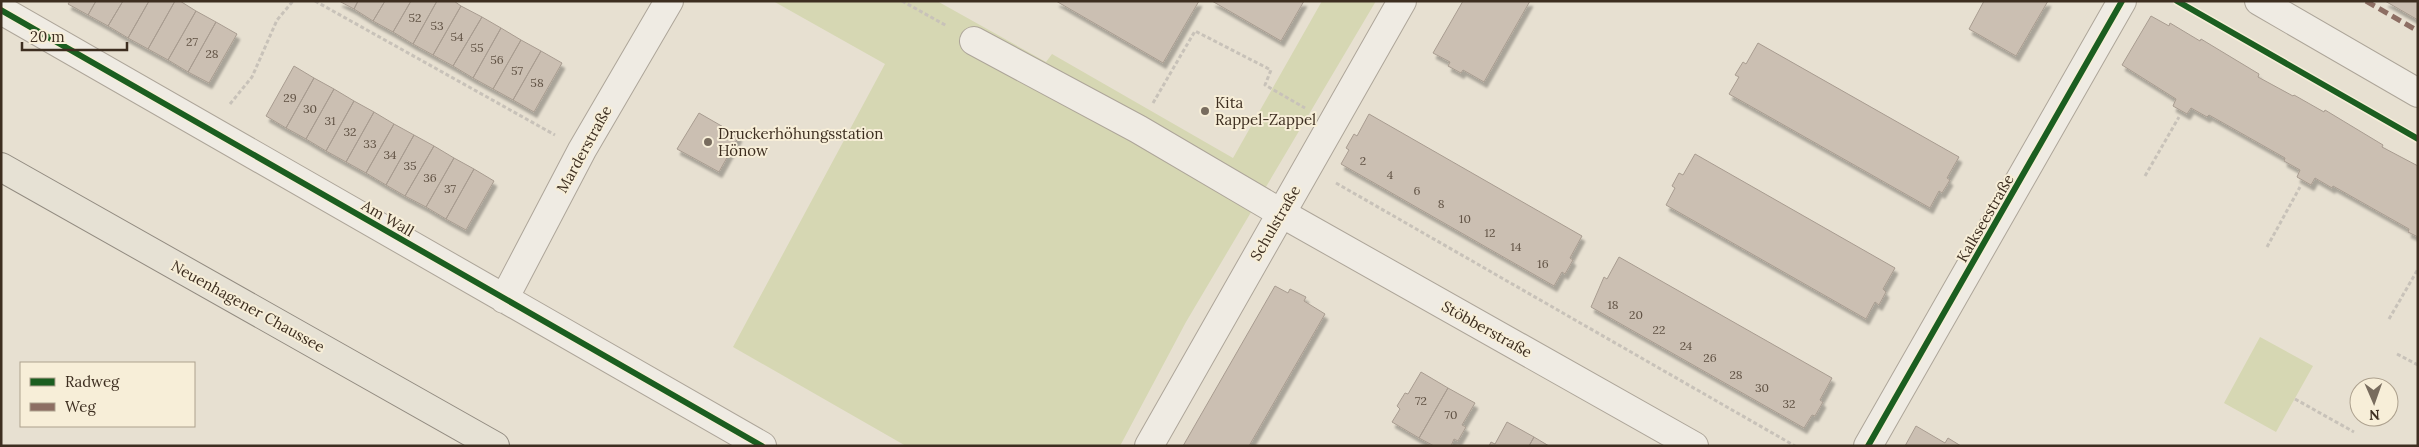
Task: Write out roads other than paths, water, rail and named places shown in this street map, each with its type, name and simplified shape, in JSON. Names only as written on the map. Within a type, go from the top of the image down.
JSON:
[{"type":"main road","name":"Neuenhagener Chaussee","points":[[1,167],[495,446]]},
{"type":"street","name":"Marderstraße","points":[[504,299],[582,150],[669,1]]},
{"type":"street","name":"Schulstraße","points":[[1149,446],[1402,1]]},
{"type":"street","name":"Kalkseestraße","points":[[1868,446],[2122,1]]},
{"type":"street","points":[[2259,1],[2418,93]]},
{"type":"street","name":"Am Wall","points":[[1,10],[762,446]]},
{"type":"street","name":"Stöbberstraße","points":[[974,41],[1138,129],[1281,213],[1694,446]]},
{"type":"place","name":"Kita Rappel-Zappel","points":[[1205,111]]},
{"type":"place","name":"Druckerhöhungsstation Hönow","points":[[708,142]]}]
